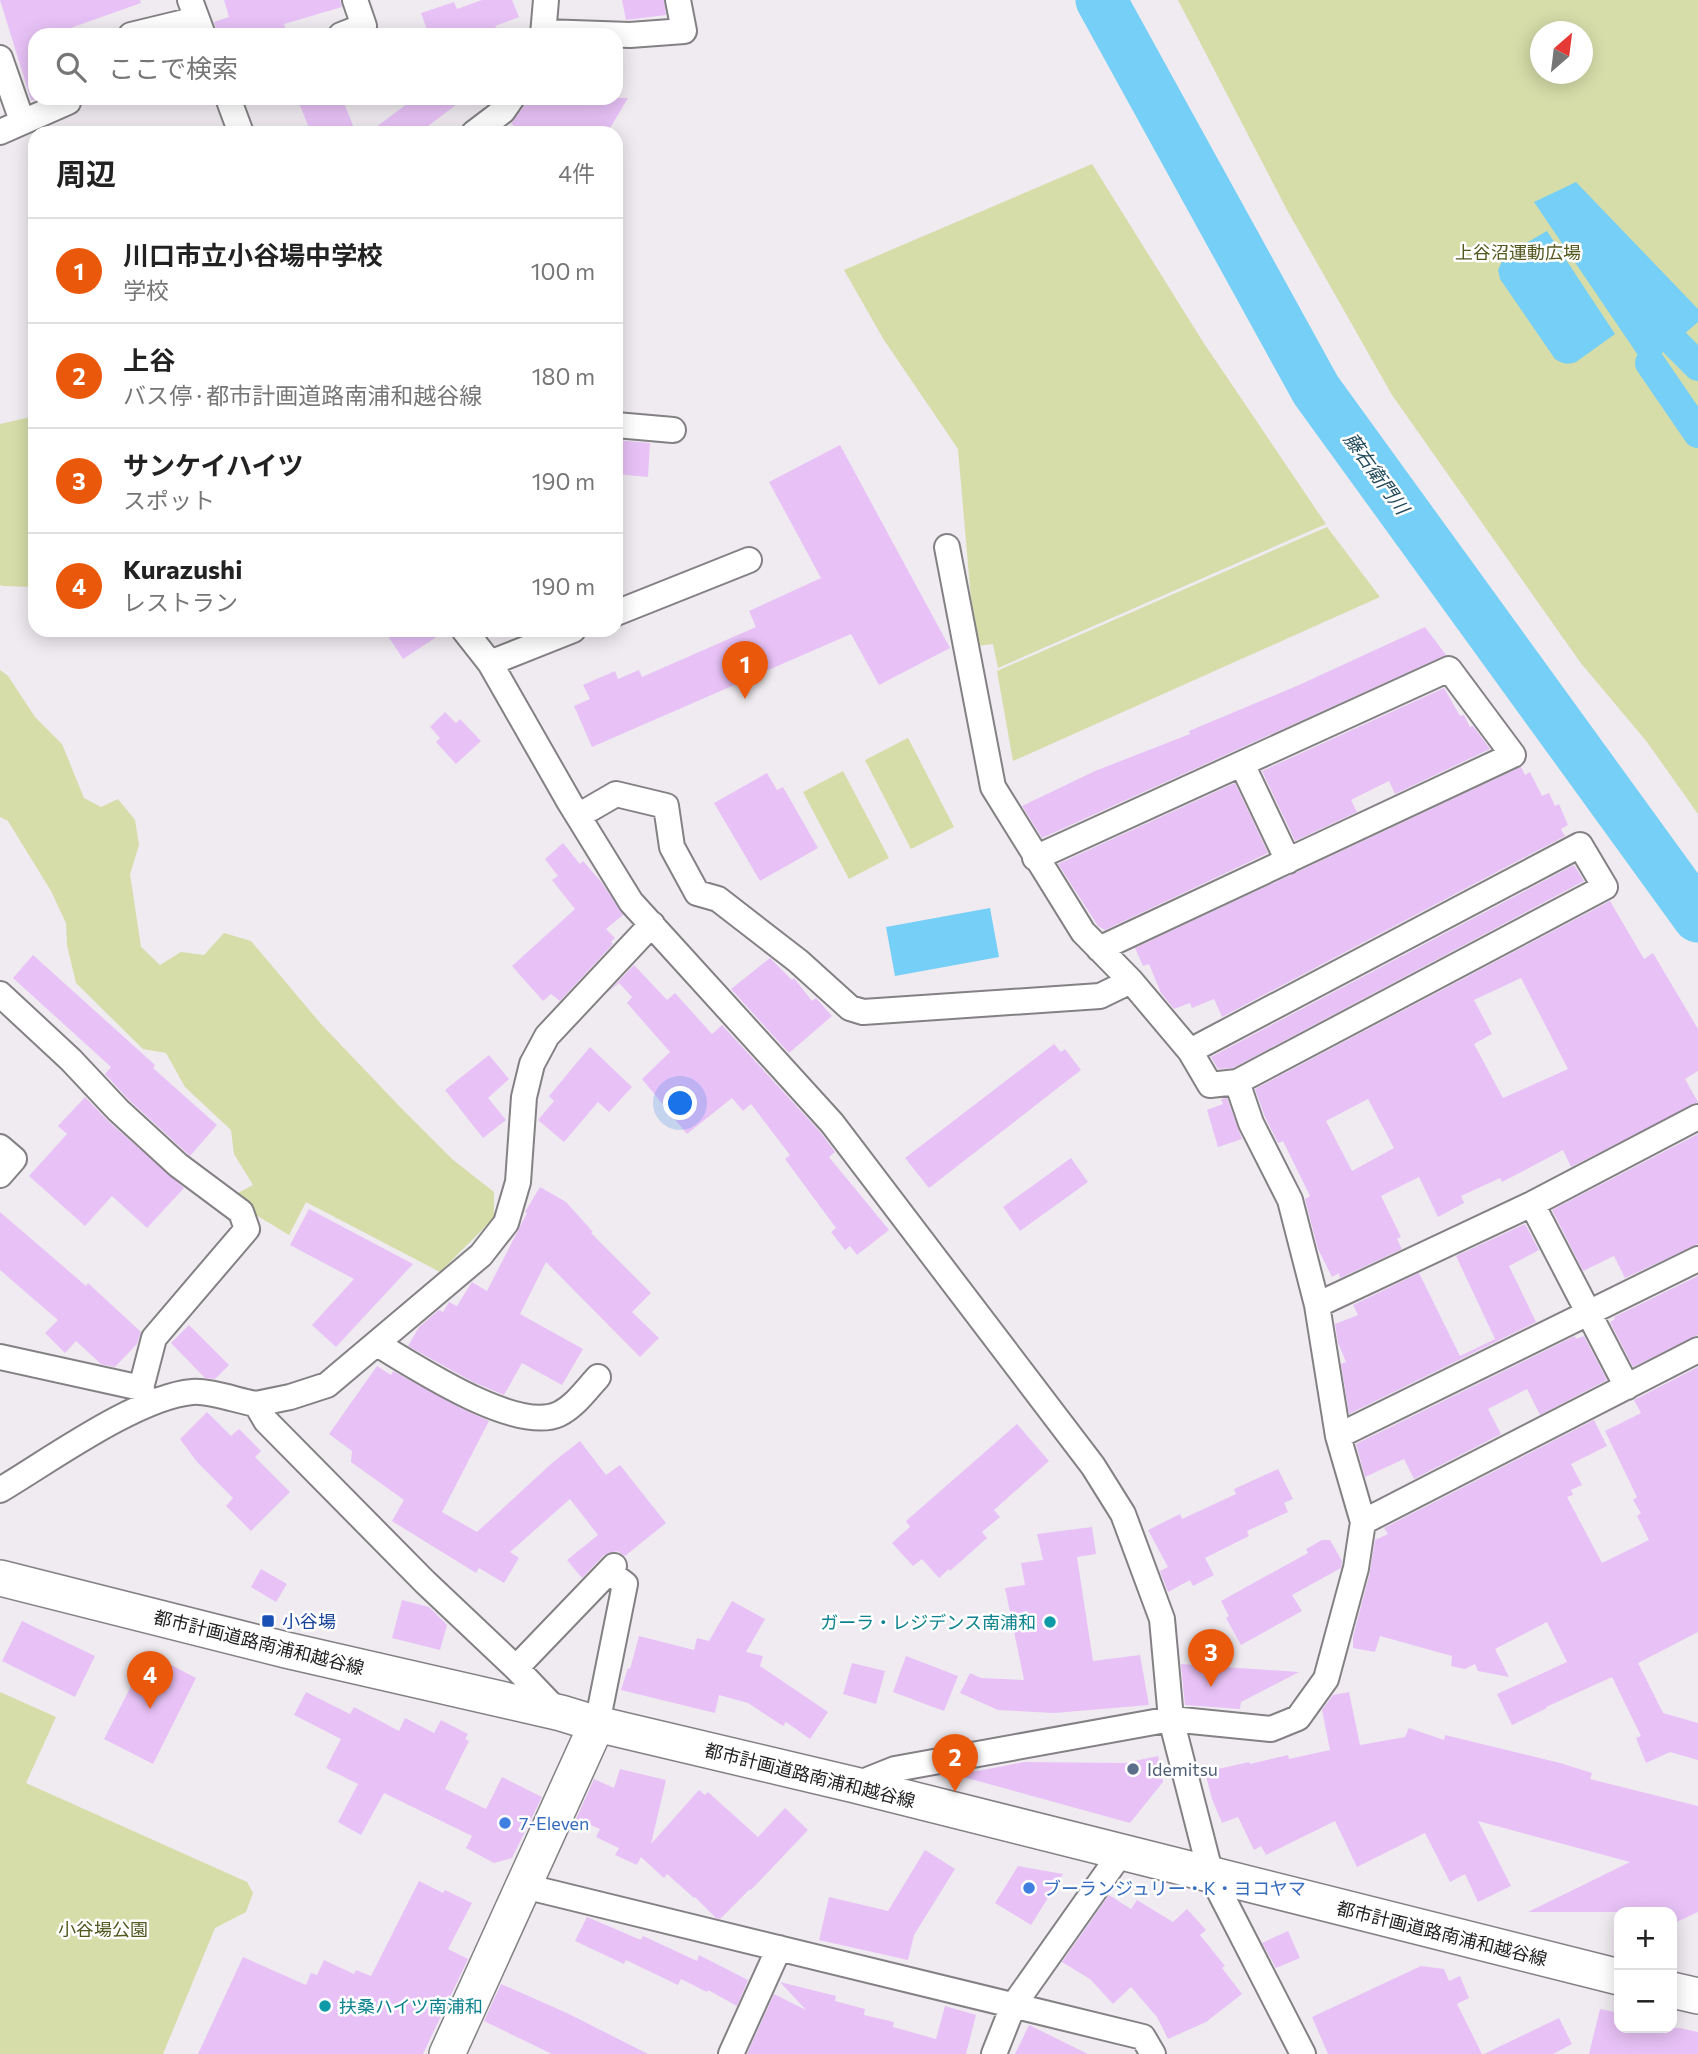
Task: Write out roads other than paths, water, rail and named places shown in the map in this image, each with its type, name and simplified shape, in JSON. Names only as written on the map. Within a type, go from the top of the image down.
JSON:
[{"type":"street","points":[[355,0],[365,26],[360,28]]},
{"type":"street","points":[[544,28],[547,0]]},
{"type":"street","points":[[623,35],[684,31],[678,0]]},
{"type":"street","points":[[158,28],[196,18]]},
{"type":"street","points":[[0,58],[22,121]]},
{"type":"street","points":[[0,132],[61,105]]},
{"type":"street","points":[[231,105],[238,126]]},
{"type":"street","points":[[483,126],[507,105]]},
{"type":"street","points":[[623,426],[673,430]]},
{"type":"street","points":[[947,547],[993,787],[1083,932],[1131,981],[1190,1051],[1210,1085],[1237,1082],[1605,887],[1580,845],[1190,1051]]},
{"type":"street","points":[[623,610],[750,560]]},
{"type":"street","points":[[470,637],[490,663],[631,902],[832,1123],[1093,1466],[1123,1514],[1163,1619],[1171,1719],[1211,1875],[1303,2054]]},
{"type":"street","points":[[490,663],[555,637]]},
{"type":"street","points":[[1035,858],[1449,669],[1513,755],[1099,949]]},
{"type":"street","points":[[1241,764],[1288,861]]},
{"type":"street","points":[[578,816],[616,794],[666,806],[671,847],[698,893],[718,899],[798,961],[850,1008],[863,1012],[1100,996],[1131,981]]},
{"type":"street","points":[[0,1357],[144,1396],[194,1391],[256,1404],[327,1385],[481,1255],[506,1223],[518,1182],[524,1097],[532,1063],[547,1036],[652,924]]},
{"type":"street","points":[[0,994],[178,1165],[241,1212],[247,1229],[154,1338],[144,1396],[83,1439],[0,1490]]},
{"type":"street","points":[[855,1785],[895,1769],[1171,1719],[1271,1729],[1298,1718],[1326,1678],[1356,1568],[1363,1522],[1338,1436],[1317,1305],[1290,1200],[1251,1123],[1237,1082]]},
{"type":"street","points":[[1317,1305],[1532,1205],[1698,1117]]},
{"type":"street","points":[[0,1147],[14,1159],[0,1174]]},
{"type":"street","points":[[1532,1205],[1627,1387]]},
{"type":"street","points":[[1338,1436],[1698,1259]]},
{"type":"street","points":[[377,1344],[438,1380],[502,1411],[529,1419],[557,1415],[582,1396],[598,1377]]},
{"type":"street","points":[[1363,1522],[1698,1350]]},
{"type":"street","points":[[256,1404],[266,1421],[425,1582],[516,1668],[558,1713]]},
{"type":"street","points":[[447,2054],[597,1724],[625,1584],[611,1569],[516,1668]]},
{"type":"street","name":"都市計画道路南浦和越谷線","points":[[0,1578],[286,1650],[855,1785],[1614,1976]]},
{"type":"street","points":[[994,2054],[1013,2006],[1121,1853]]},
{"type":"street","points":[[524,1886],[1143,2037],[1153,2054]]},
{"type":"street","points":[[731,2054],[779,1948]]},
{"type":"street","points":[[1677,1991],[1698,1996]]},
{"type":"water","points":[[1576,182],[1698,309],[1698,322],[1646,367],[1534,202]]},
{"type":"water","points":[[1547,231],[1615,334],[1576,362],[1563,363],[1555,359],[1500,279],[1498,270],[1505,255]]},
{"type":"water","points":[[990,908],[999,957],[895,976],[886,927]]},
{"type":"waterway","name":"藤右衛門川","points":[[1101,0],[1316,390],[1698,917]]},
{"type":"waterway","points":[[1675,343],[1698,366]]},
{"type":"waterway","points":[[1650,363],[1698,433]]},
{"type":"place","name":"川口市立小谷場中学校","points":[[745,699]]},
{"type":"place","name":"小谷場","points":[[268,1621]]},
{"type":"place","name":"ガーラ・レジデンス南浦和","points":[[1050,1622]]},
{"type":"place","name":"サンケイハイツ","points":[[1211,1687]]},
{"type":"place","name":"Kurazushi","points":[[150,1709]]},
{"type":"place","name":"Idemitsu","points":[[1133,1769]]},
{"type":"place","name":"上谷","points":[[955,1792]]},
{"type":"place","name":"7-Eleven","points":[[505,1823]]},
{"type":"place","name":"ブーランジュリー・K・ヨコヤマ","points":[[1029,1888]]},
{"type":"place","name":"扶桑ハイツ南浦和","points":[[325,2006]]},
{"type":"park label","name":"上谷沼運動広場","points":[[1518,252]]},
{"type":"park label","name":"小谷場公園","points":[[103,1929]]}]
